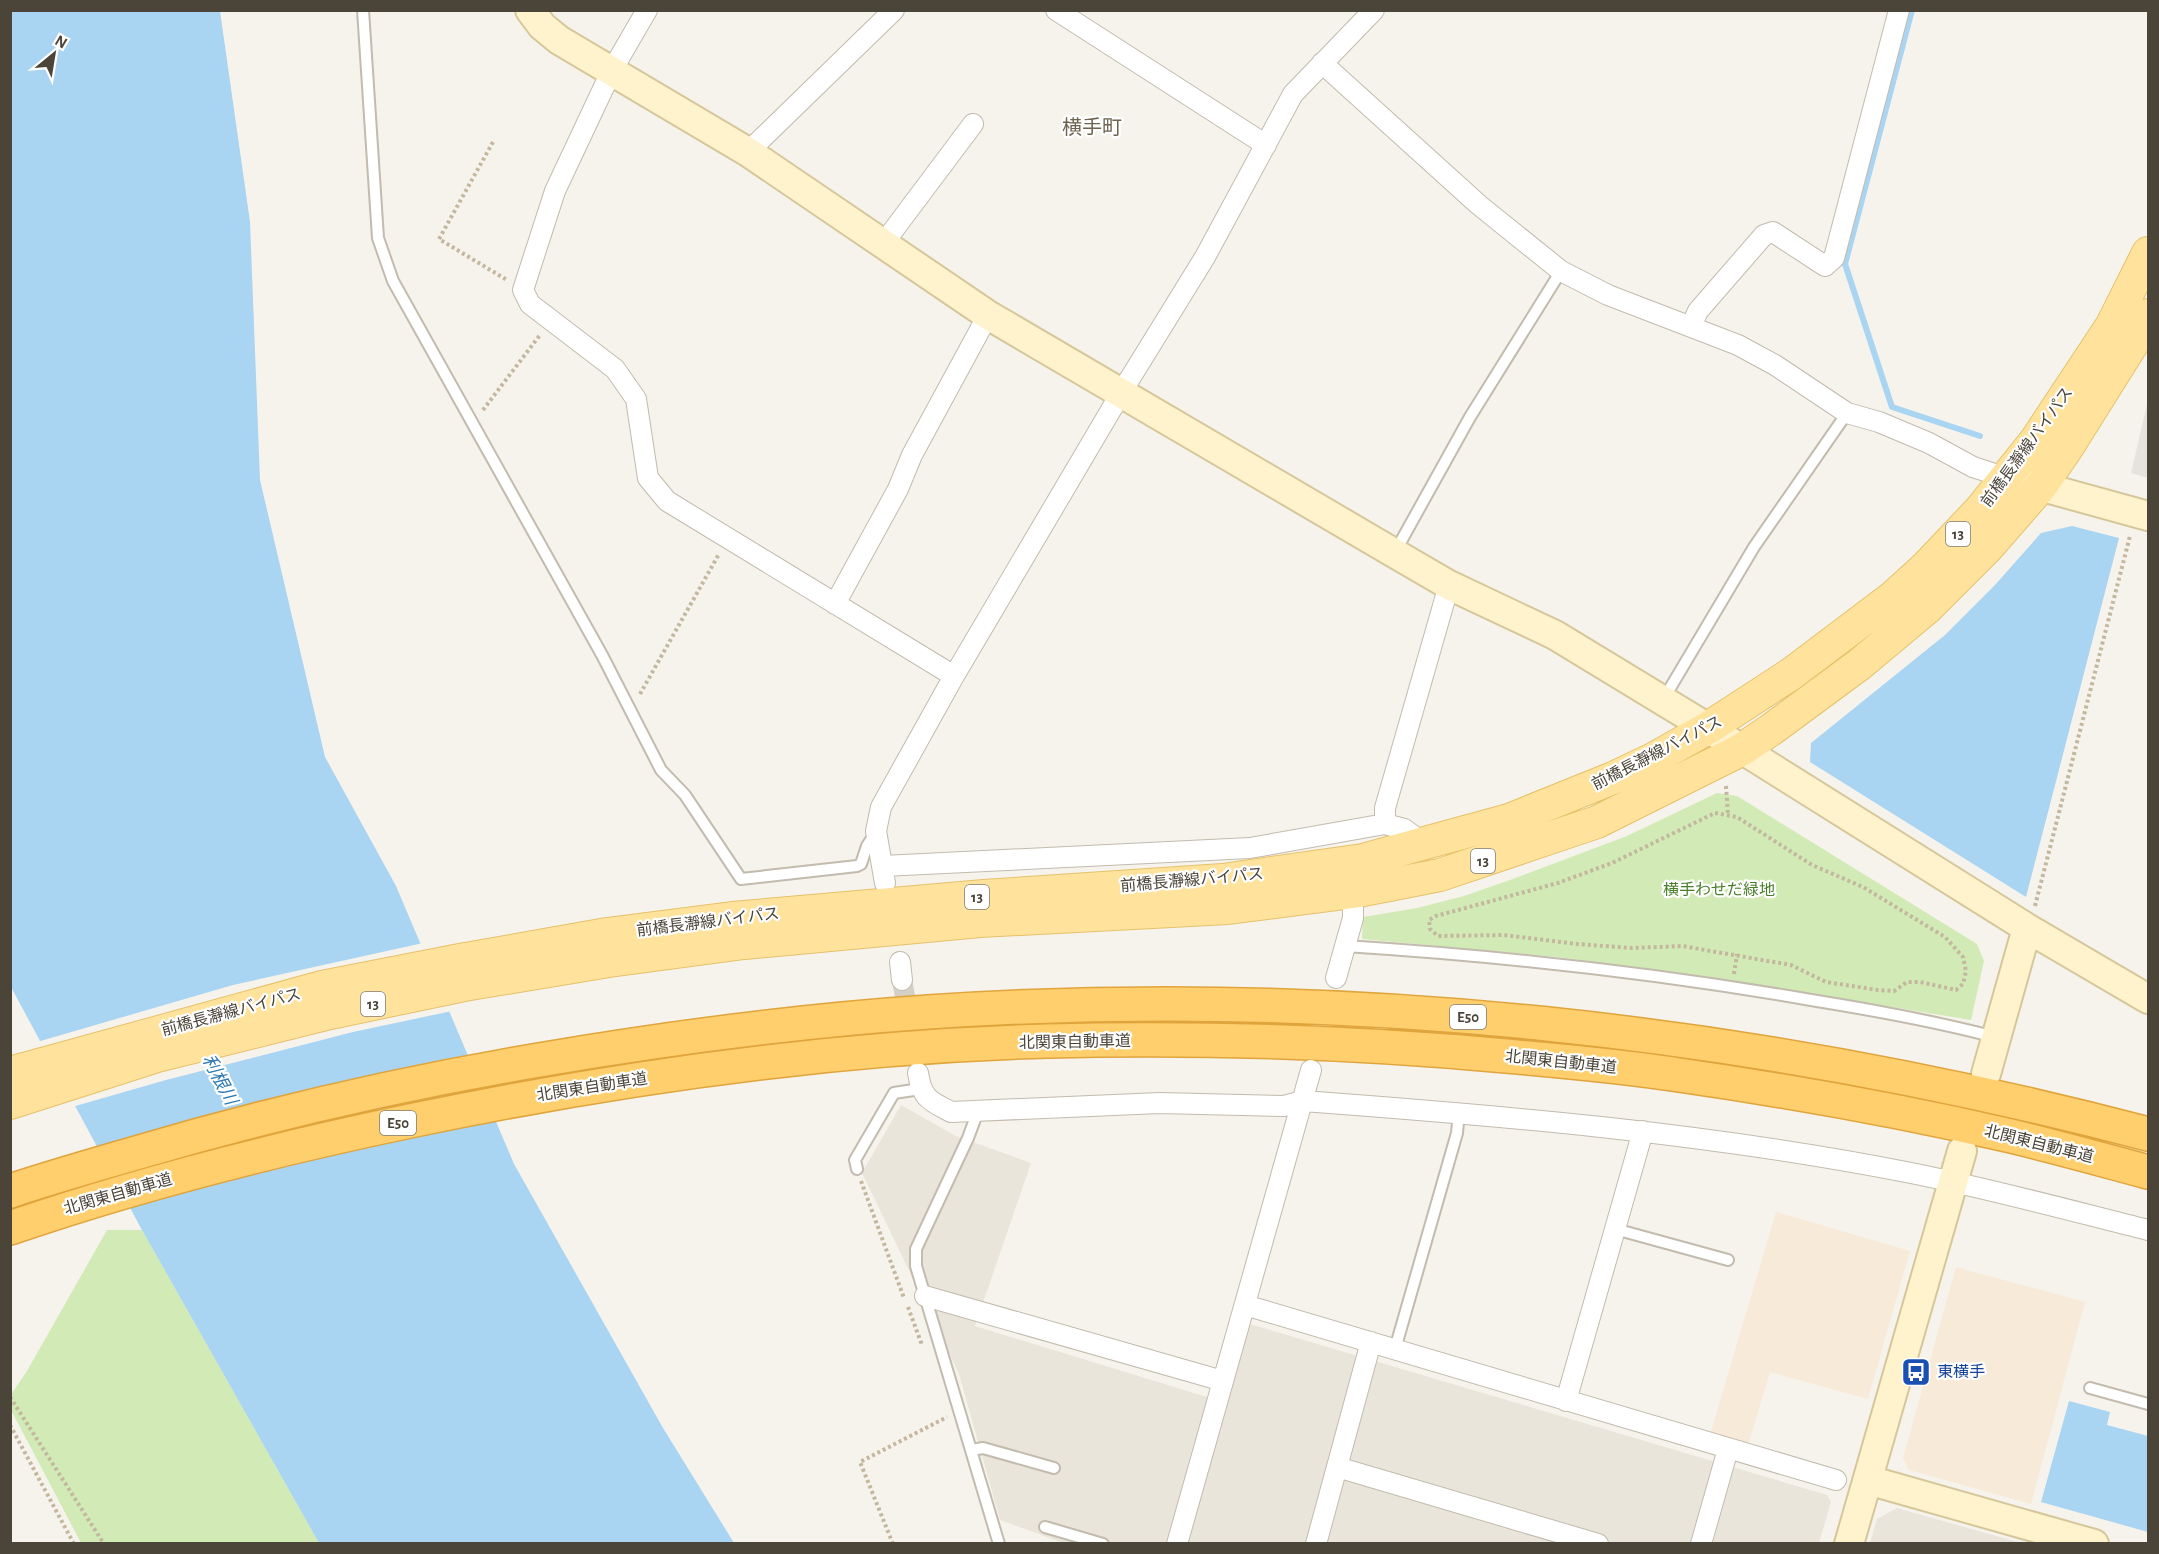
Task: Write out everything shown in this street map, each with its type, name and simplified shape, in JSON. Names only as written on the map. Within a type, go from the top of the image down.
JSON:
[{"type":"highway","name":"北関東自動車道","points":[[10,1191],[189,1137],[352,1096],[485,1069],[639,1043],[778,1025],[929,1012],[1044,1006],[1171,1004],[1419,1013],[1681,1039],[1910,1079],[2148,1134]]},
{"type":"highway","name":"北関東自動車道","points":[[10,1228],[206,1169],[361,1131],[496,1103],[641,1078],[794,1059],[930,1047],[1045,1041],[1286,1042],[1417,1048],[1675,1074],[1895,1112],[2015,1137],[2148,1172]]},
{"type":"main road","name":"前橋長瀞線バイパス","points":[[10,1103],[157,1056],[330,1013],[464,985],[575,966],[738,930],[984,896],[1223,880],[1363,860],[1509,820],[1572,796],[1645,763],[1698,734],[1791,675],[1893,597],[1964,528],[2007,478],[2057,409],[2112,325],[2148,253]]},
{"type":"main road","name":"前橋長瀞線バイパス","points":[[10,1073],[322,987],[607,934],[980,921],[1228,908],[1353,892],[1440,875],[1597,822],[1730,764],[1772,729],[1860,664],[1927,608],[1987,548],[2041,486],[2136,338],[2148,315]]},
{"type":"street","points":[[530,10],[542,26],[559,40],[748,152],[988,315],[1394,554],[1449,585],[1555,635],[1662,701],[1730,764],[2148,999]]},
{"type":"street","points":[[646,10],[611,72],[555,190],[523,290],[530,304],[615,369],[636,399],[648,478],[667,501],[954,676]]},
{"type":"street","points":[[1056,10],[1266,145]]},
{"type":"street","points":[[1374,10],[1293,94],[1205,257],[1120,393],[954,676],[881,807],[876,831],[884,874],[1250,848],[1385,824],[1404,829],[1425,844]]},
{"type":"street","points":[[1691,326],[1698,311],[1764,235],[1773,232],[1825,266],[1834,258],[1896,11]]},
{"type":"street","points":[[748,152],[883,14]]},
{"type":"street","points":[[1322,63],[1479,204],[1561,271],[1608,295],[1748,350],[1775,365],[1847,413],[1879,422],[1929,443],[1973,467],[2041,486],[2140,524]]},
{"type":"street","points":[[883,244],[973,124]]},
{"type":"street","points":[[835,604],[898,489],[912,455],[988,315]]},
{"type":"street","points":[[1449,585],[1520,634],[1698,734]]},
{"type":"street","points":[[1385,824],[1385,808],[1449,585]]},
{"type":"street","points":[[1336,978],[1353,918],[1353,892]]},
{"type":"street","points":[[2027,930],[2148,1020]]},
{"type":"street","points":[[1986,1074],[2027,930]]},
{"type":"street","points":[[1177,1544],[1311,1070]]},
{"type":"street","points":[[919,1081],[930,1101],[951,1112],[1160,1103],[1284,1106],[1303,1101],[1459,1112],[1643,1131],[1759,1147],[1903,1171],[2148,1230]]},
{"type":"street","points":[[1566,1401],[1643,1131]]},
{"type":"street","points":[[1850,1544],[1962,1151]]},
{"type":"street","points":[[925,1296],[1223,1382]]},
{"type":"street","points":[[1245,1305],[1836,1480]]},
{"type":"street","points":[[1316,1544],[1371,1342]]},
{"type":"street","points":[[1701,1544],[1728,1449]]},
{"type":"street","points":[[1337,1467],[1598,1544]]},
{"type":"street","points":[[1868,1480],[2094,1544]]},
{"type":"lane","points":[[363,10],[378,238],[393,281],[602,654],[661,770],[685,795],[741,879],[857,866],[861,864],[867,846],[876,831]]},
{"type":"lane","points":[[1394,554],[1470,417],[1561,271]]},
{"type":"lane","points":[[1662,701],[1754,547],[1847,413]]},
{"type":"lane","points":[[1345,946],[1573,965],[1732,986],[1882,1012],[1997,1037]]},
{"type":"lane","points":[[857,1169],[855,1160],[894,1093],[919,1081]]},
{"type":"lane","points":[[978,1111],[968,1138],[916,1249],[916,1266],[999,1544]]},
{"type":"lane","points":[[1395,1348],[1457,1133],[1459,1112]]},
{"type":"lane","points":[[1615,1230],[1728,1260]]},
{"type":"lane","points":[[2090,1388],[2148,1404]]},
{"type":"lane","points":[[971,1450],[983,1448],[1054,1468]]},
{"type":"lane","points":[[1045,1527],[1103,1544]]},
{"type":"path","points":[[493,142],[439,239],[523,290]]},
{"type":"path","points":[[472,424],[551,320]]},
{"type":"path","points":[[2027,930],[2140,524]]},
{"type":"path","points":[[630,710],[728,538]]},
{"type":"path","points":[[1728,815],[1730,764]]},
{"type":"path","points":[[1715,813],[1728,815],[1737,817],[1812,866],[1863,887],[1945,937],[1963,957],[1966,971],[1963,984],[1956,990],[1920,982],[1907,982],[1894,992],[1826,982],[1791,965],[1682,946],[1632,948],[1504,935],[1438,936],[1430,929],[1429,920],[1436,916],[1558,882],[1612,863],[1715,813]]},
{"type":"path","points":[[857,1169],[924,1352]]},
{"type":"path","points":[[10,1398],[104,1544]]},
{"type":"path","points":[[893,1544],[860,1462],[948,1416]]},
{"type":"path","points":[[10,1425],[74,1544]]},
{"type":"shaded area","points":[[2148,400],[2148,478],[2131,473]]},
{"type":"shaded area","points":[[901,1105],[956,1136],[1031,1163],[975,1326],[1220,1401],[1243,1322],[1827,1495],[1831,1502],[1819,1543],[1066,1544],[1000,1520],[959,1374],[862,1173]]},
{"type":"shaded area","points":[[1776,1212],[1910,1251],[1868,1399],[1770,1372],[1748,1445],[1710,1435]]},
{"type":"shaded area","points":[[1956,1267],[2085,1302],[2031,1504],[1909,1470],[1903,1458]]},
{"type":"shaded area","points":[[1897,1508],[2021,1543],[1870,1543],[1877,1519]]},
{"type":"green space","name":"横手わせだ緑地","points":[[1717,793],[1737,796],[1977,944],[1984,961],[1971,1020],[1746,983],[1558,957],[1362,939],[1363,917],[1417,908],[1464,896],[1510,880],[1627,836]]},
{"type":"green space","points":[[107,1230],[142,1230],[319,1543],[81,1543],[11,1410],[10,1396],[27,1371]]},
{"type":"water","name":"利根川","points":[[10,11],[220,11],[250,222],[260,480],[325,757],[396,886],[514,1164],[663,1428],[734,1543],[319,1543],[142,1230],[11,987]]},
{"type":"water","points":[[2072,526],[2119,538],[2026,897],[1810,762],[1811,743],[1945,635],[1995,585],[2041,533]]},
{"type":"water","points":[[2069,1401],[2110,1412],[2107,1425],[2148,1436],[2148,1532],[2041,1502]]},
{"type":"pier","points":[[423,943],[452,1011],[353,1032],[166,1080],[72,1107],[37,1042],[233,985]]},
{"type":"waterway","points":[[1912,10],[1845,264],[1892,407],[1980,436]]},
{"type":"tunnel","points":[[902,980],[910,1023]]},
{"type":"place","name":"東横手","points":[[1916,1372]]},
{"type":"district","name":"横手町","points":[[1092,128]]}]
